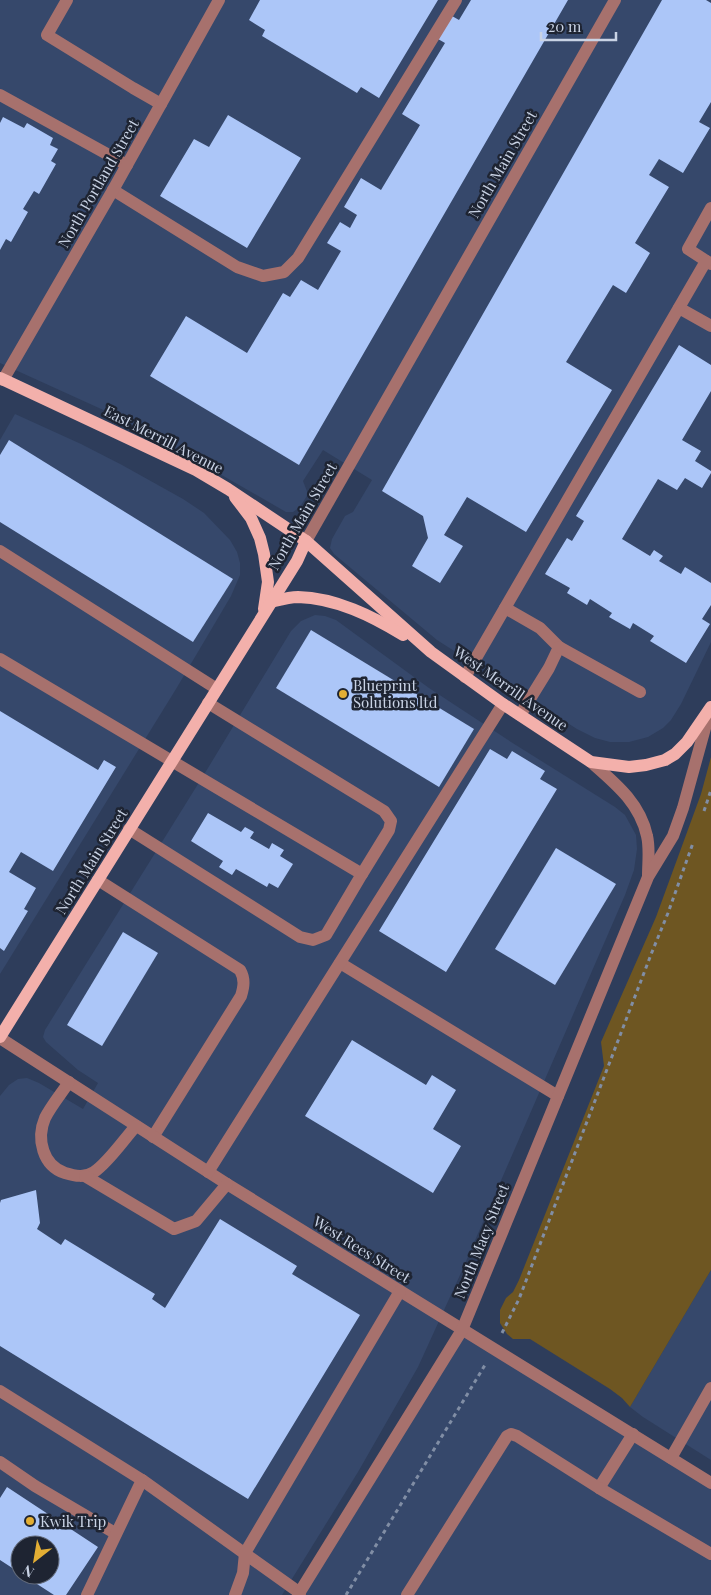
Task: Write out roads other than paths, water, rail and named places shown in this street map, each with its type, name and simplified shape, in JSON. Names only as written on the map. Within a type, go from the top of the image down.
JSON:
[{"type":"main road","name":"East Merrill Avenue","points":[[2,379],[196,470],[306,541]]},
{"type":"main road","points":[[228,490],[251,518],[260,538],[268,582],[263,615]]},
{"type":"main road","name":"North Main Street","points":[[0,1038],[297,561],[306,541]]},
{"type":"main road","name":"West Merrill Avenue","points":[[306,541],[431,652],[503,704],[591,762],[629,767],[665,760],[675,754],[687,742],[711,708]]},
{"type":"main road","points":[[271,602],[297,597],[351,608],[384,623],[431,652]]},
{"type":"street","points":[[67,0],[47,35],[161,104]]},
{"type":"street","name":"North Portland Street","points":[[2,379],[113,190],[219,0]]},
{"type":"street","points":[[113,190],[237,267],[263,276],[284,272],[298,258],[456,0]]},
{"type":"street","name":"North Main Street","points":[[306,541],[615,0]]},
{"type":"street","points":[[0,94],[127,165]]},
{"type":"street","points":[[465,677],[679,308],[709,263],[688,249],[711,208]]},
{"type":"street","points":[[679,308],[711,326]]},
{"type":"street","points":[[0,552],[217,688]]},
{"type":"street","points":[[505,608],[540,628],[559,647],[640,692]]},
{"type":"street","points":[[520,715],[549,668],[559,647]]},
{"type":"street","points":[[0,659],[362,874]]},
{"type":"street","points":[[129,829],[300,937],[313,940],[326,935],[389,830],[391,821],[384,811],[208,703]]},
{"type":"street","points":[[208,1172],[503,704]]},
{"type":"street","name":"North Macy Street","points":[[299,1594],[462,1330],[648,877],[672,836],[687,794],[711,708]]},
{"type":"street","name":"North Macy Street","points":[[591,762],[624,792],[639,815],[648,838],[648,877]]},
{"type":"street","points":[[98,880],[240,970],[243,976],[244,987],[241,996],[153,1137]]},
{"type":"street","points":[[340,963],[558,1096]]},
{"type":"street","name":"West Rees Street","points":[[0,1038],[227,1184],[711,1483]]},
{"type":"street","points":[[69,1082],[45,1120],[41,1144],[46,1159],[56,1170],[70,1175],[85,1176],[174,1229],[196,1221],[227,1184]]},
{"type":"street","points":[[85,1176],[96,1171],[136,1126]]},
{"type":"street","points":[[235,1595],[243,1573],[245,1554],[400,1291]]},
{"type":"street","points":[[671,1458],[711,1388]]},
{"type":"street","points":[[0,1391],[142,1480],[299,1594]]},
{"type":"street","points":[[407,1595],[507,1436],[511,1434],[711,1554]]},
{"type":"street","points":[[599,1488],[633,1434]]},
{"type":"street","points":[[0,1462],[35,1486],[116,1534]]},
{"type":"street","points":[[87,1595],[142,1480]]},
{"type":"place","name":"Blueprint Solutions ltd","points":[[343,694]]},
{"type":"place","name":"Kwik Trip","points":[[30,1521]]}]
